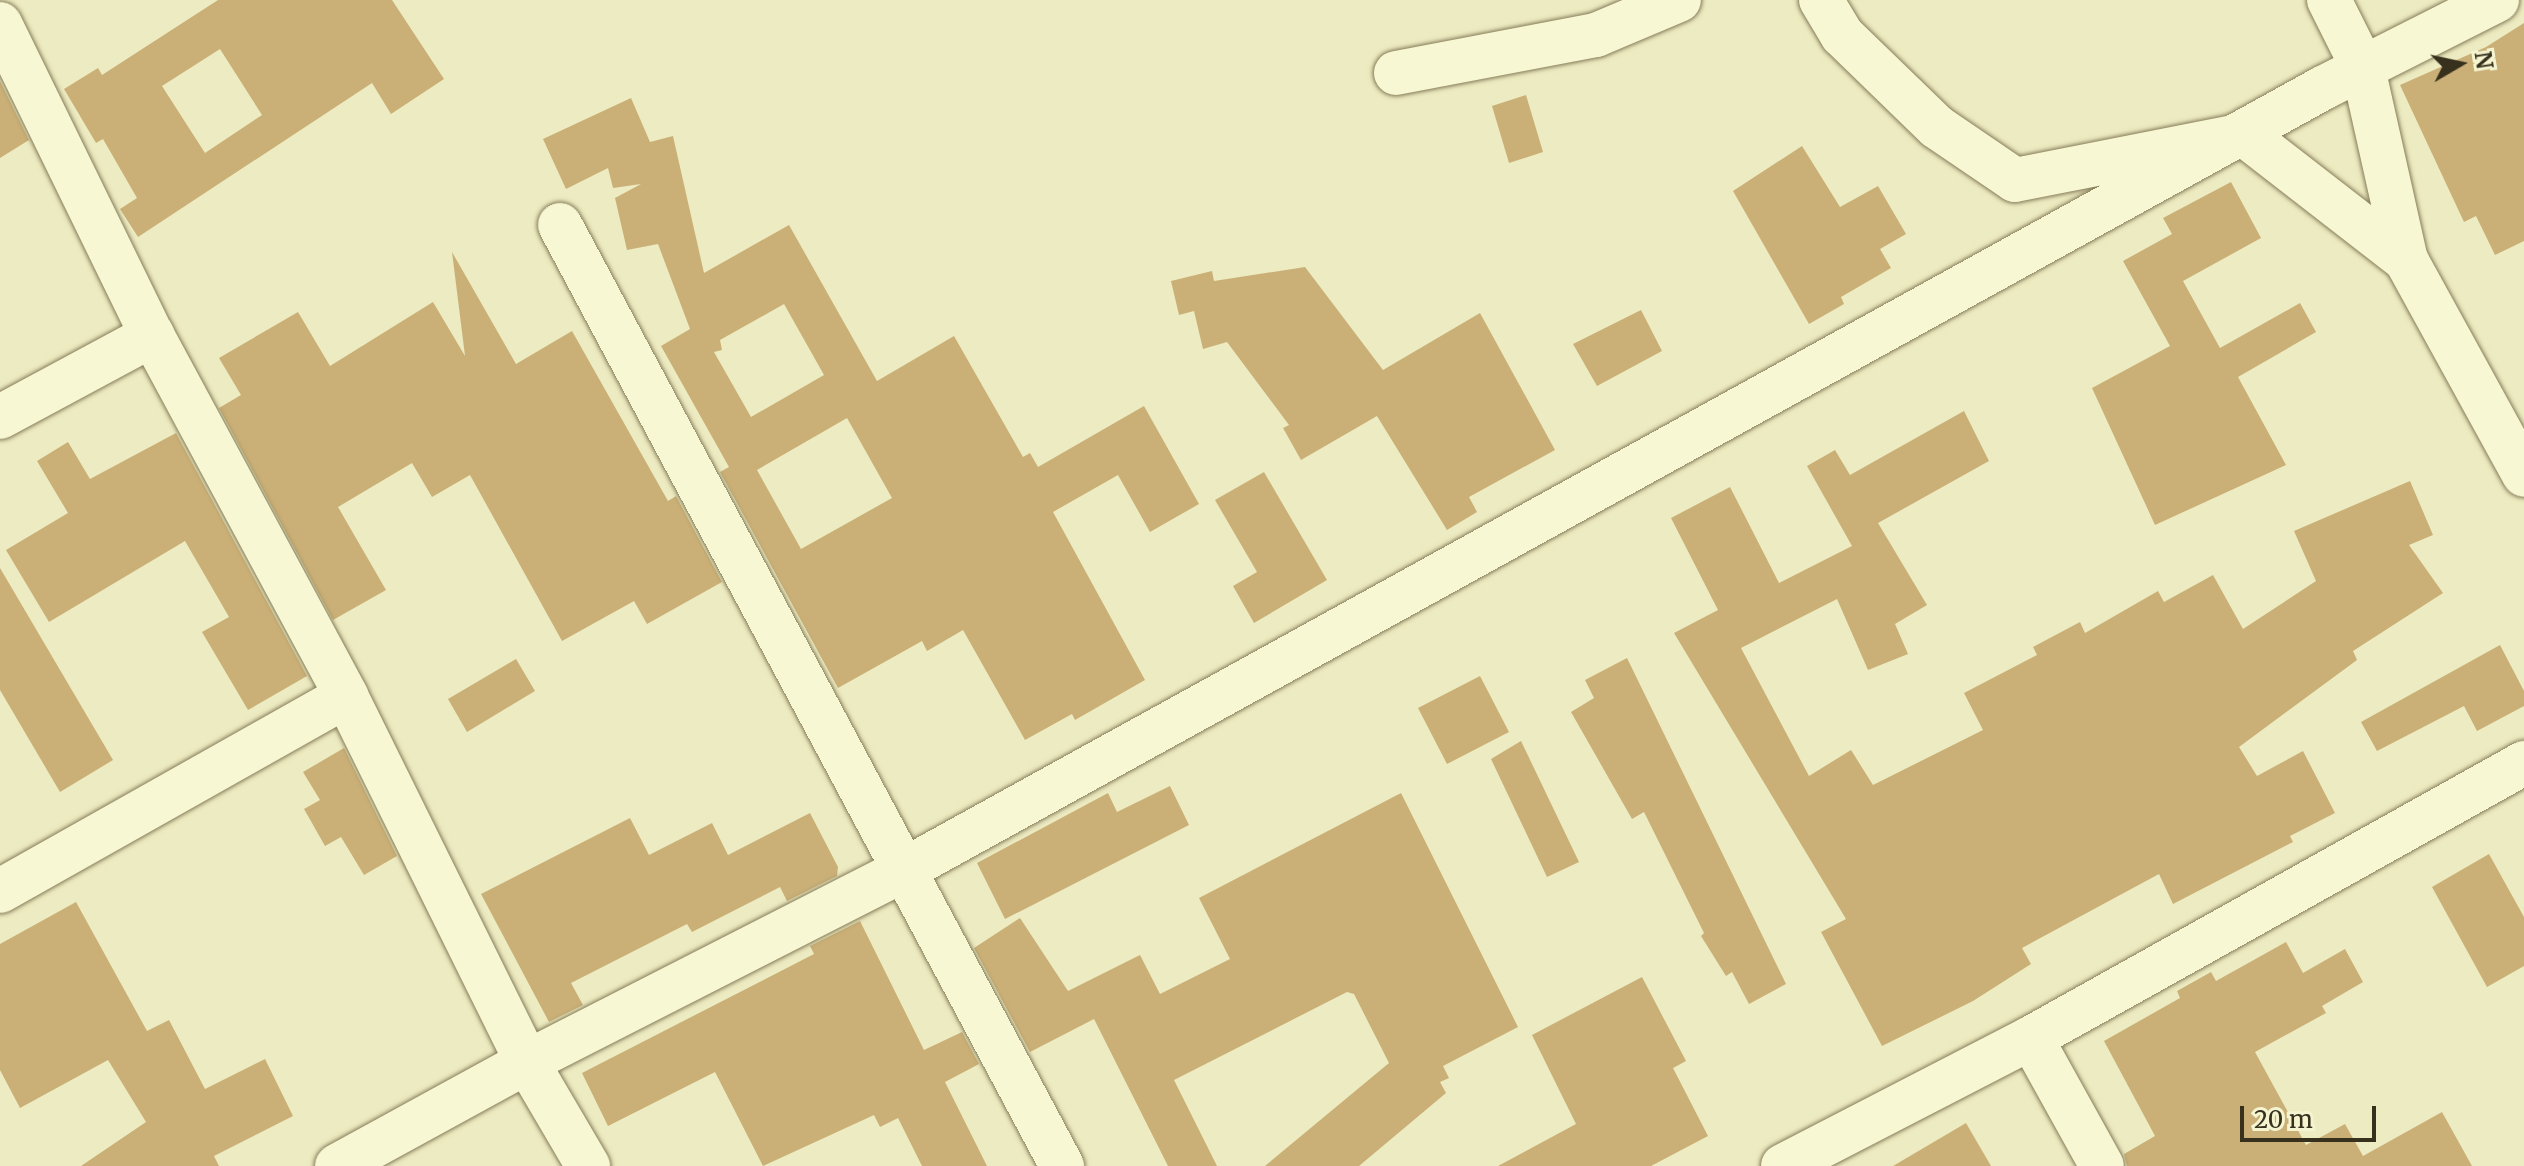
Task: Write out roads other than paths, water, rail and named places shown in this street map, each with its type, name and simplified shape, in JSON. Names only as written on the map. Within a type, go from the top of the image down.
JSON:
[{"type":"street","points":[[1396,73],[1596,35],[1679,0]]},
{"type":"street","points":[[1821,0],[1842,35],[1937,127],[2015,180],[2245,135],[2406,260]]},
{"type":"street","points":[[2329,0],[2363,68],[2406,260],[2524,475]]},
{"type":"street","points":[[337,1166],[527,1062],[904,870],[2363,68],[2497,0]]},
{"type":"street","points":[[0,24],[152,335],[346,696],[527,1062],[588,1166]]},
{"type":"street","points":[[560,225],[1062,1166]]},
{"type":"street","points":[[0,417],[152,335]]},
{"type":"street","points":[[0,891],[346,696]]},
{"type":"street","points":[[1783,1166],[2031,1038],[2524,763]]},
{"type":"street","points":[[2031,1038],[2102,1166]]}]
